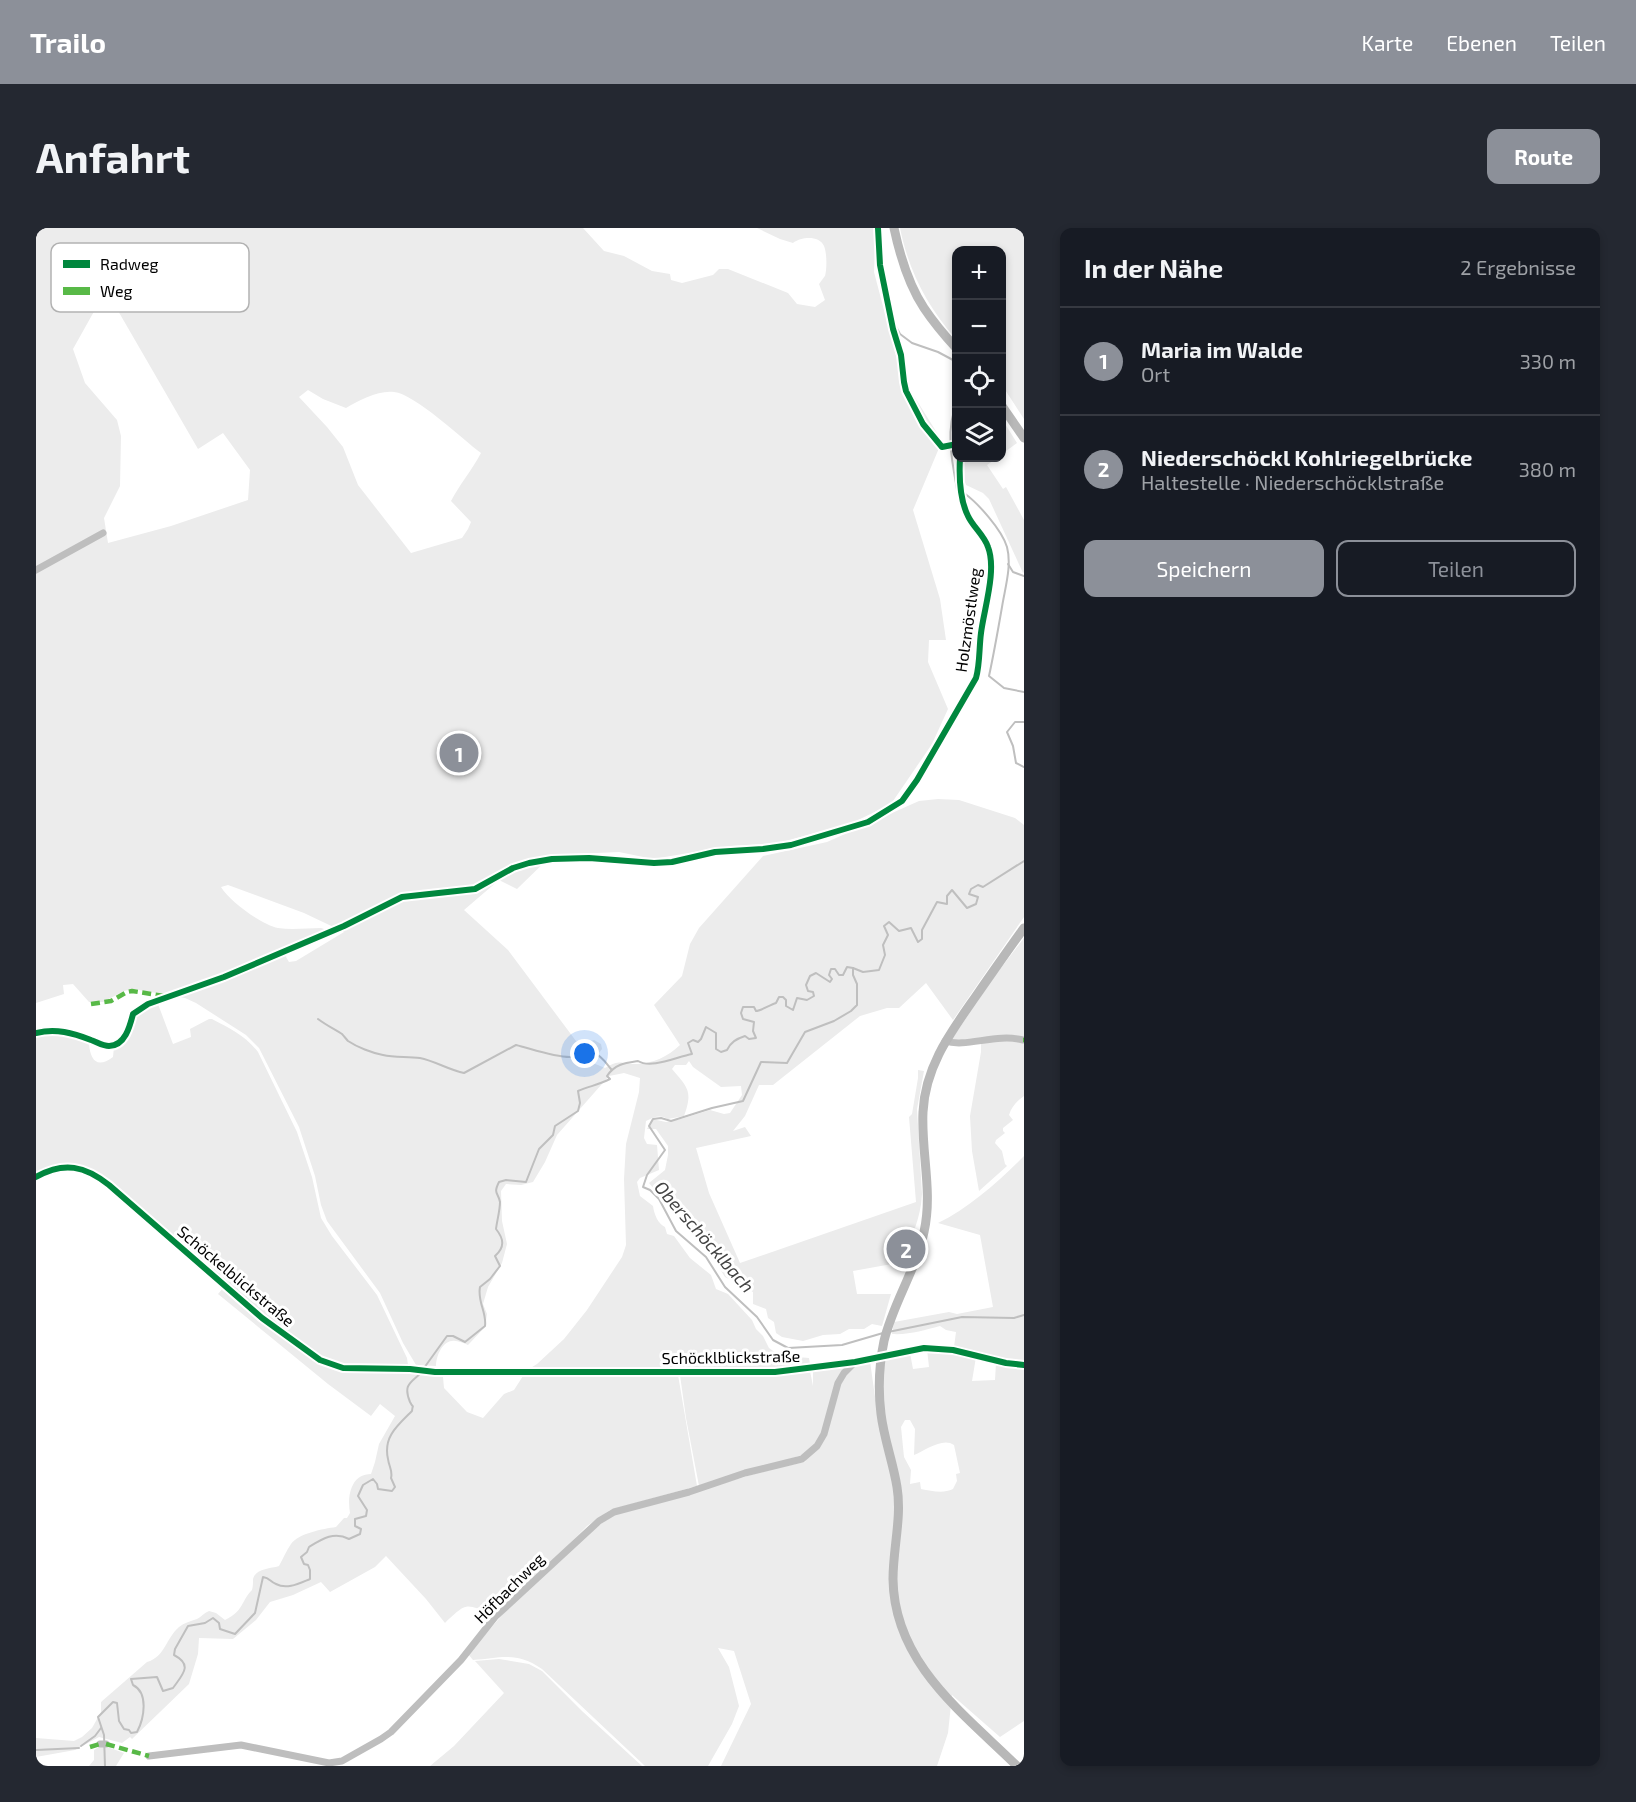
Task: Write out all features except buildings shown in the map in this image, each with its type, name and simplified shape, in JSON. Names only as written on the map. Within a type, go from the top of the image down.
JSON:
[{"type":"main road","points":[[894,228],[904,267],[912,286],[923,306],[952,343]]},
{"type":"main road","points":[[1003,408],[1024,438]]},
{"type":"main road","points":[[1017,1766],[930,1679],[910,1649],[902,1631],[897,1614],[893,1580],[898,1516],[897,1489],[881,1414],[879,1386],[881,1356],[889,1321],[918,1254],[924,1234],[928,1193],[923,1127],[924,1103],[929,1076],[945,1041],[1024,928]]},
{"type":"street","name":"Holzmöstlweg","points":[[954,717],[976,678],[979,668],[981,632],[990,578],[989,549],[979,530],[968,518],[963,497],[960,462]]},
{"type":"street","points":[[36,570],[103,533]]},
{"type":"street","points":[[945,1041],[957,1043],[1005,1037],[1023,1040]]},
{"type":"street","name":"Schöckelblickstraße","points":[[36,1177],[53,1169],[66,1167],[79,1168],[94,1174],[262,1318],[320,1360],[333,1366],[349,1369],[435,1372]]},
{"type":"street","name":"Schöcklblickstraße","points":[[435,1372],[775,1372],[855,1362],[910,1349],[932,1348],[953,1350],[1024,1365]]},
{"type":"street","name":"Höfbachweg","points":[[149,1756],[241,1744],[329,1763],[342,1761],[373,1744],[391,1732],[453,1668],[495,1617],[599,1521],[614,1512],[689,1492],[745,1473],[802,1459],[812,1451],[824,1434],[838,1383],[855,1362]]},
{"type":"shaded area","points":[[36,228],[583,228],[604,251],[624,256],[652,271],[670,274],[671,280],[682,283],[713,275],[719,269],[728,269],[788,293],[797,304],[815,307],[825,300],[819,284],[825,276],[826,269],[826,253],[822,242],[810,238],[793,243],[757,228],[876,228],[874,272],[901,375],[942,441],[913,510],[940,599],[946,640],[929,640],[928,662],[948,709],[932,744],[891,804],[852,823],[778,843],[730,846],[653,859],[619,852],[552,855],[517,889],[499,880],[464,910],[508,950],[576,1041],[581,1044],[594,1040],[601,1044],[602,1049],[593,1063],[605,1068],[619,1063],[643,1063],[660,1059],[680,1045],[654,1005],[682,976],[690,944],[699,928],[763,856],[827,842],[919,801],[959,800],[1015,818],[1024,825],[1024,917],[953,1020],[926,983],[899,1008],[887,1008],[860,1016],[773,1085],[759,1085],[745,1116],[733,1131],[745,1127],[751,1136],[696,1148],[709,1193],[740,1263],[916,1202],[909,1117],[912,1114],[918,1070],[924,1071],[917,1109],[922,1194],[917,1220],[903,1262],[853,1271],[857,1294],[891,1294],[882,1326],[872,1324],[864,1329],[849,1329],[840,1334],[823,1335],[803,1341],[782,1337],[776,1333],[774,1322],[768,1318],[766,1309],[753,1304],[753,1292],[725,1277],[715,1261],[649,1183],[665,1170],[668,1155],[668,1146],[656,1129],[647,1129],[652,1119],[666,1122],[710,1110],[724,1114],[730,1113],[742,1095],[741,1086],[721,1087],[693,1067],[689,1061],[686,1065],[675,1065],[672,1069],[687,1090],[688,1101],[684,1116],[668,1119],[657,1117],[646,1121],[644,1138],[647,1144],[657,1145],[659,1170],[640,1178],[637,1182],[640,1196],[653,1206],[667,1234],[674,1236],[690,1258],[711,1275],[716,1289],[728,1294],[752,1320],[769,1348],[786,1356],[809,1358],[810,1364],[794,1368],[529,1369],[564,1339],[587,1310],[622,1257],[626,1245],[624,1179],[626,1144],[639,1092],[640,1078],[624,1073],[609,1076],[557,1135],[533,1182],[521,1185],[506,1184],[501,1191],[502,1221],[507,1244],[502,1263],[488,1287],[483,1304],[487,1314],[485,1327],[468,1345],[454,1341],[445,1344],[438,1355],[436,1366],[416,1365],[380,1293],[327,1221],[299,1127],[259,1048],[246,1035],[196,1003],[174,996],[288,951],[286,957],[289,962],[296,961],[344,932],[304,913],[228,885],[221,887],[225,893],[238,905],[271,926],[283,929],[321,928],[324,932],[218,977],[168,995],[133,989],[103,1002],[89,1002],[73,984],[63,985],[64,994],[36,1003]],"holes":[[[51,243],[249,243],[249,312],[119,312],[198,449],[223,433],[250,470],[248,500],[171,526],[108,543],[104,518],[120,486],[121,436],[117,420],[85,383],[73,349],[94,312],[51,312]],[[308,390],[346,408],[376,394],[394,392],[403,395],[426,408],[481,453],[451,501],[471,522],[462,538],[411,553],[358,485],[343,447],[299,397]]]},
{"type":"shaded area","points":[[900,228],[1024,228],[1024,419],[1006,391],[1006,246],[952,246],[952,334],[936,314],[921,288]]},
{"type":"shaded area","points":[[1006,425],[1017,443],[1006,451]]},
{"type":"shaded area","points":[[962,462],[991,462],[987,465],[1003,489],[1006,487],[1024,520],[1023,573],[989,499],[983,493],[966,485]]},
{"type":"shaded area","points":[[1024,938],[1024,1039],[963,1042],[952,1039],[994,977]]},
{"type":"shaded area","points":[[158,1004],[173,1044],[191,1037],[190,1029],[212,1019],[243,1037],[258,1052],[297,1132],[312,1177],[321,1218],[377,1295],[407,1358],[408,1365],[339,1365],[321,1358],[264,1315],[96,1172],[81,1166],[58,1165],[36,1173],[36,1034],[50,1033],[76,1037],[89,1043],[95,1061],[103,1062],[113,1057],[114,1047],[128,1034],[138,1014]]},
{"type":"shaded area","points":[[981,1041],[1024,1042],[1024,1096],[1013,1106],[1009,1115],[1013,1120],[1003,1128],[1005,1133],[995,1143],[1002,1151],[1007,1166],[979,1191],[972,1151],[970,1116]]},
{"type":"shaded area","points":[[1024,1156],[1024,1362],[954,1347],[956,1332],[940,1326],[911,1333],[892,1334],[894,1322],[993,1307],[980,1235],[938,1223],[961,1210],[983,1193]]},
{"type":"shaded area","points":[[224,1287],[274,1331],[322,1365],[343,1371],[409,1372],[443,1377],[444,1388],[467,1412],[483,1418],[504,1394],[514,1390],[523,1376],[678,1375],[697,1486],[610,1510],[587,1526],[557,1557],[495,1612],[464,1607],[445,1623],[386,1556],[375,1567],[330,1592],[321,1582],[293,1595],[270,1602],[256,1620],[233,1639],[199,1638],[198,1654],[189,1684],[132,1739],[130,1737],[122,1743],[99,1737],[75,1750],[36,1757],[36,1738],[74,1741],[92,1728],[101,1712],[101,1702],[147,1662],[158,1656],[179,1627],[209,1611],[225,1620],[231,1617],[252,1590],[255,1575],[260,1571],[279,1566],[295,1540],[312,1532],[336,1527],[344,1518],[347,1518],[350,1513],[349,1500],[352,1487],[359,1478],[371,1474],[379,1444],[395,1416],[380,1404],[371,1416],[328,1384],[218,1294]]},
{"type":"shaded area","points":[[927,1349],[976,1357],[972,1381],[995,1380],[996,1363],[1024,1367],[1024,1721],[1000,1737],[952,1695],[948,1733],[937,1766],[721,1766],[751,1704],[734,1651],[718,1648],[729,1667],[739,1706],[732,1724],[708,1766],[645,1766],[533,1663],[508,1657],[473,1660],[468,1654],[504,1613],[582,1537],[614,1515],[768,1470],[805,1462],[809,1453],[699,1486],[680,1375],[788,1374],[810,1371],[813,1386],[813,1371],[870,1361],[876,1404],[884,1403],[883,1374],[887,1358],[910,1353],[913,1369],[929,1367]],"holes":[[[905,1420],[910,1420],[915,1429],[914,1455],[940,1443],[954,1445],[960,1473],[956,1474],[957,1481],[953,1489],[933,1491],[921,1489],[920,1482],[910,1484],[911,1470],[904,1457],[901,1427]]]},
{"type":"shaded area","points":[[499,1659],[529,1664],[542,1671],[642,1766],[430,1766],[454,1746],[504,1693],[475,1661]]},
{"type":"shaded area","points":[[102,1745],[124,1753],[116,1766],[89,1766],[94,1760],[94,1750]]},
{"type":"waterway","points":[[881,228],[882,259],[894,323],[900,334],[912,343],[952,359]]},
{"type":"waterway","points":[[955,408],[950,435],[953,468],[959,490]]},
{"type":"waterway","points":[[964,493],[995,525],[1004,540],[1008,554],[1008,577],[989,676],[1004,688],[1024,692]]},
{"type":"waterway","points":[[1008,564],[1013,572],[1024,576]]},
{"type":"waterway","points":[[1024,722],[1015,722],[1007,732],[1013,746],[1016,763],[1024,767]]},
{"type":"waterway","points":[[853,968],[863,972],[879,970],[885,955],[883,945],[888,935],[884,926],[889,922],[899,931],[911,928],[918,942],[922,939],[922,930],[937,902],[947,904],[947,896],[952,890],[967,908],[976,904],[978,897],[969,894],[971,889],[978,885],[983,887],[1024,861]]},
{"type":"waterway","points":[[424,1368],[447,1336],[453,1336],[465,1342],[485,1326],[480,1287],[500,1266],[495,1256],[502,1243],[501,1236],[496,1229],[500,1208],[497,1186],[499,1182],[506,1180],[526,1182],[539,1149],[553,1135],[555,1126],[578,1111],[580,1103],[578,1091],[610,1079],[607,1076],[610,1072],[625,1063],[638,1061],[650,1064],[692,1054],[688,1043],[693,1040],[698,1042],[706,1027],[716,1033],[716,1049],[721,1052],[727,1050],[732,1043],[742,1037],[756,1038],[753,1031],[754,1022],[743,1019],[741,1013],[743,1007],[754,1007],[758,1011],[776,1003],[779,997],[783,997],[786,1000],[786,1006],[793,1010],[797,998],[807,1000],[814,996],[813,992],[808,991],[806,985],[810,976],[816,973],[830,982],[831,969],[843,975],[847,967],[853,968]]},
{"type":"waterway","name":"Oberschöcklbach","points":[[853,968],[857,984],[857,1005],[834,1021],[805,1032],[787,1063],[761,1062],[743,1101],[671,1121],[661,1118],[653,1119],[649,1126],[665,1150],[647,1175],[643,1187],[659,1199],[676,1231],[706,1257],[725,1287],[757,1317],[773,1340],[788,1348],[842,1345],[883,1333]]},
{"type":"waterway","points":[[318,1019],[342,1034],[348,1041],[369,1051],[388,1056],[420,1058],[464,1073],[516,1045],[566,1057],[591,1052],[602,1058],[611,1069]]},
{"type":"waterway","name":"Oberschöcklbach","points":[[888,1332],[962,1317],[1014,1318],[1024,1315]]},
{"type":"waterway","points":[[105,1766],[104,1735],[98,1717],[113,1702],[117,1703],[119,1721],[124,1729],[131,1733],[137,1732],[144,1707],[141,1694],[131,1679],[157,1677],[163,1691],[173,1688],[183,1674],[185,1666],[174,1655],[175,1649],[188,1626],[205,1623],[213,1618],[219,1623],[220,1629],[235,1634],[255,1613],[263,1577],[280,1586],[293,1585],[310,1579],[308,1565],[304,1564],[301,1557],[309,1547],[328,1537],[338,1536],[349,1539],[360,1534],[361,1529],[355,1526],[355,1519],[366,1516],[367,1510],[358,1496],[363,1485],[373,1479],[378,1489],[392,1491],[395,1487],[388,1462],[389,1438],[412,1411],[413,1406],[407,1392],[411,1382],[421,1373]]},
{"type":"waterway","points":[[81,1746],[95,1736],[101,1728]]},
{"type":"waterway","points":[[36,1750],[79,1748]]},
{"type":"marked path","points":[[91,1004],[111,1001],[132,991],[164,996]]},
{"type":"marked path","points":[[90,1747],[100,1744]]},
{"type":"marked path","points":[[106,1744],[149,1756]]},
{"type":"cycle path","points":[[878,228],[880,265],[893,329],[901,355],[906,391],[923,424],[942,447],[952,445]]},
{"type":"cycle path","points":[[36,1033],[64,1032],[104,1045],[115,1045],[126,1035],[133,1014],[148,1004],[224,977],[344,926],[402,897],[475,889],[513,868],[552,859],[589,858],[654,863],[672,862],[715,852],[791,845],[868,822],[902,801],[917,780],[976,678],[979,662],[981,633],[991,578],[990,556],[986,543],[965,510],[960,462]]},
{"type":"cycle path","points":[[36,1177],[65,1167],[91,1173],[109,1185],[262,1318],[320,1360],[343,1368],[410,1369],[435,1372],[775,1372],[855,1362],[924,1348],[953,1350],[1024,1365]]},
{"type":"place","name":"Maria im Walde","points":[[459,753]]},
{"type":"place","name":"Niederschöckl Kohlriegelbrücke","points":[[906,1249]]}]
